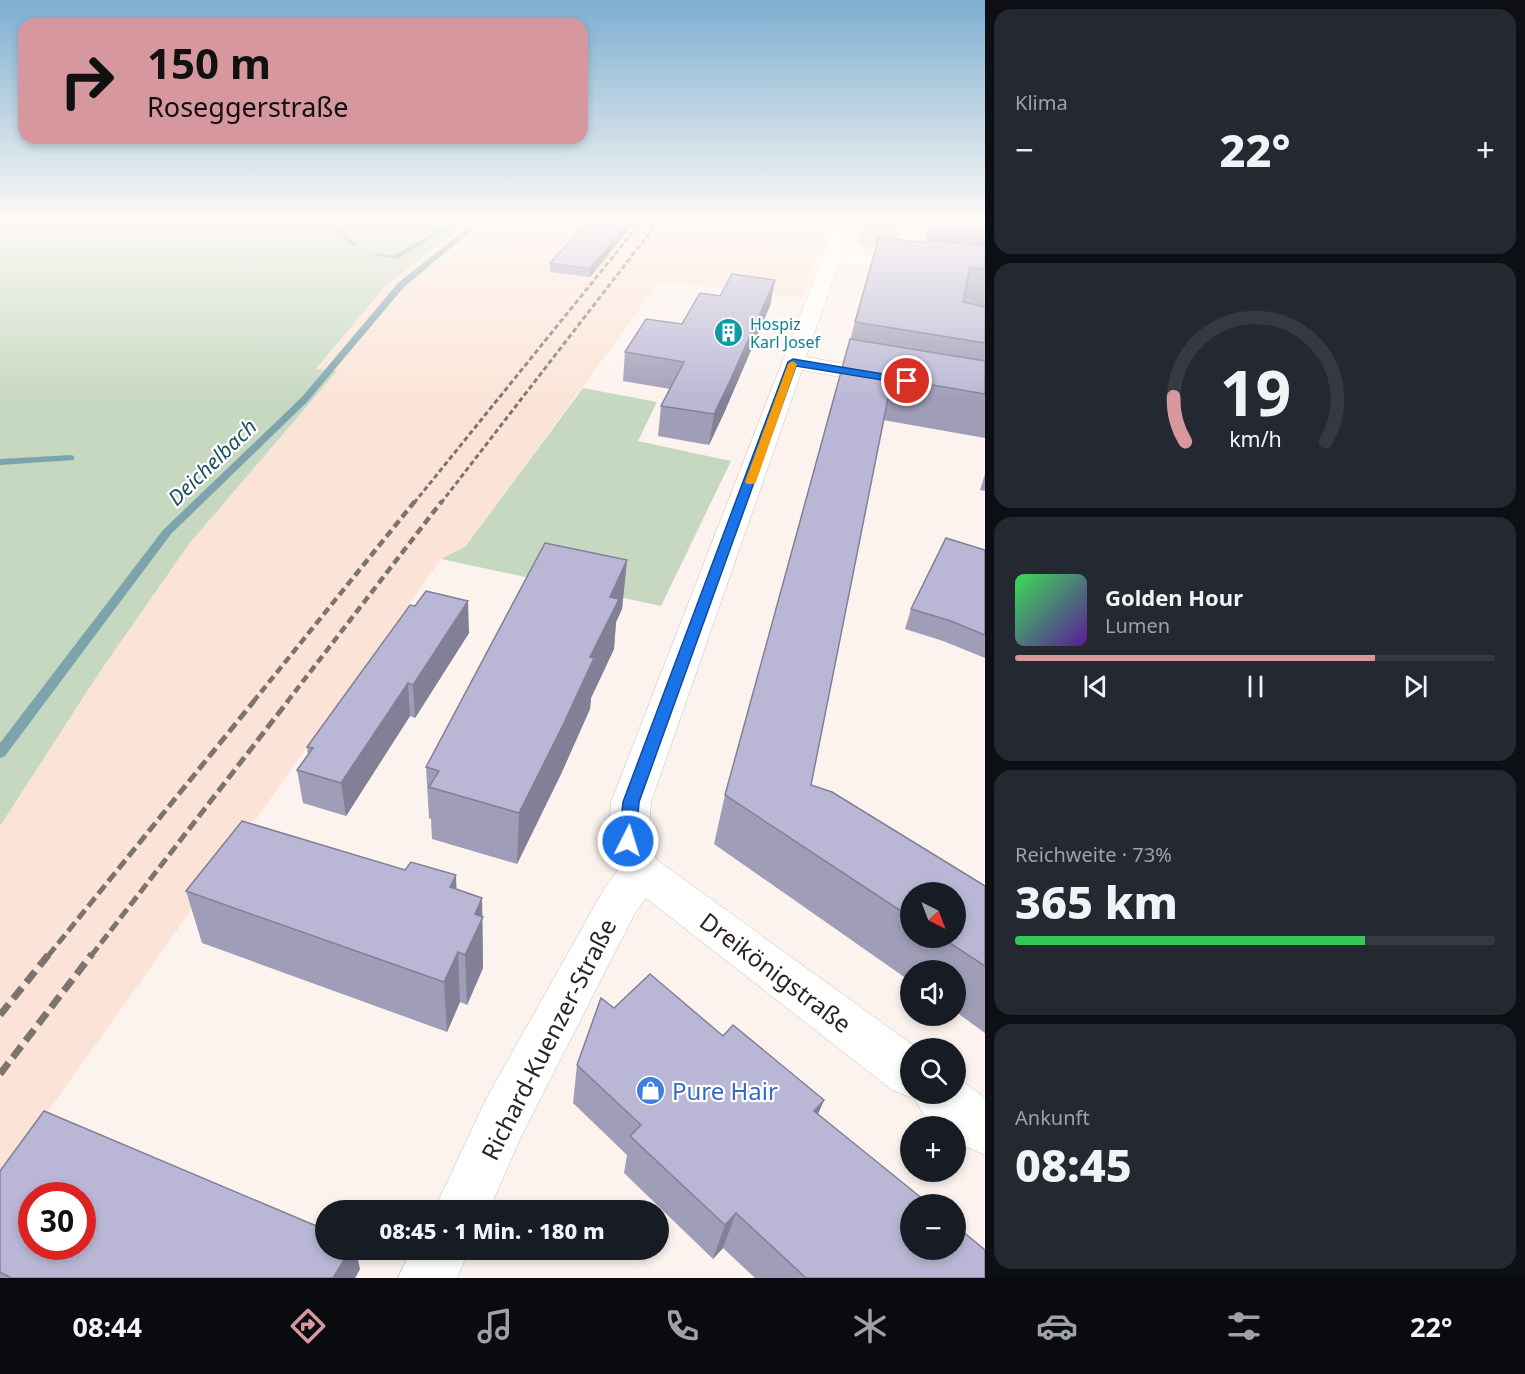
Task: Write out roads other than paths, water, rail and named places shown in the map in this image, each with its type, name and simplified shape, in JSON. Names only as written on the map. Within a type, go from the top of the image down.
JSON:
[{"type":"street","points":[[641,871],[628,841],[631,802],[823,282]]},
{"type":"street","points":[[793,362],[907,381]]},
{"type":"street","name":"Dreikönigstraße","points":[[641,871],[900,1065]]},
{"type":"street","name":"Richard-Kuenzer-Straße","points":[[466,1200],[504,1118],[608,922],[641,871]]},
{"type":"street","points":[[951,1104],[985,1129]]},
{"type":"street","points":[[427,1278],[436,1260]]},
{"type":"waterway","name":"Deichelbach","points":[[0,753],[167,532],[305,399],[405,282]]},
{"type":"waterway","points":[[0,462],[71,458]]},
{"type":"railway","points":[[414,503],[593,282]]},
{"type":"railway","points":[[441,503],[612,282]]},
{"type":"railway","points":[[253,702],[415,501]]},
{"type":"railway","points":[[287,702],[442,501]]},
{"type":"railway","points":[[48,956],[254,701]]},
{"type":"railway","points":[[91,956],[288,701]]},
{"type":"railway","points":[[0,1015],[49,954]]},
{"type":"railway","points":[[0,1074],[92,954]]},
{"type":"place","name":"Hospiz Karl Josef","points":[[729,333]]},
{"type":"place","name":"Pure Hair","points":[[651,1090]]}]
